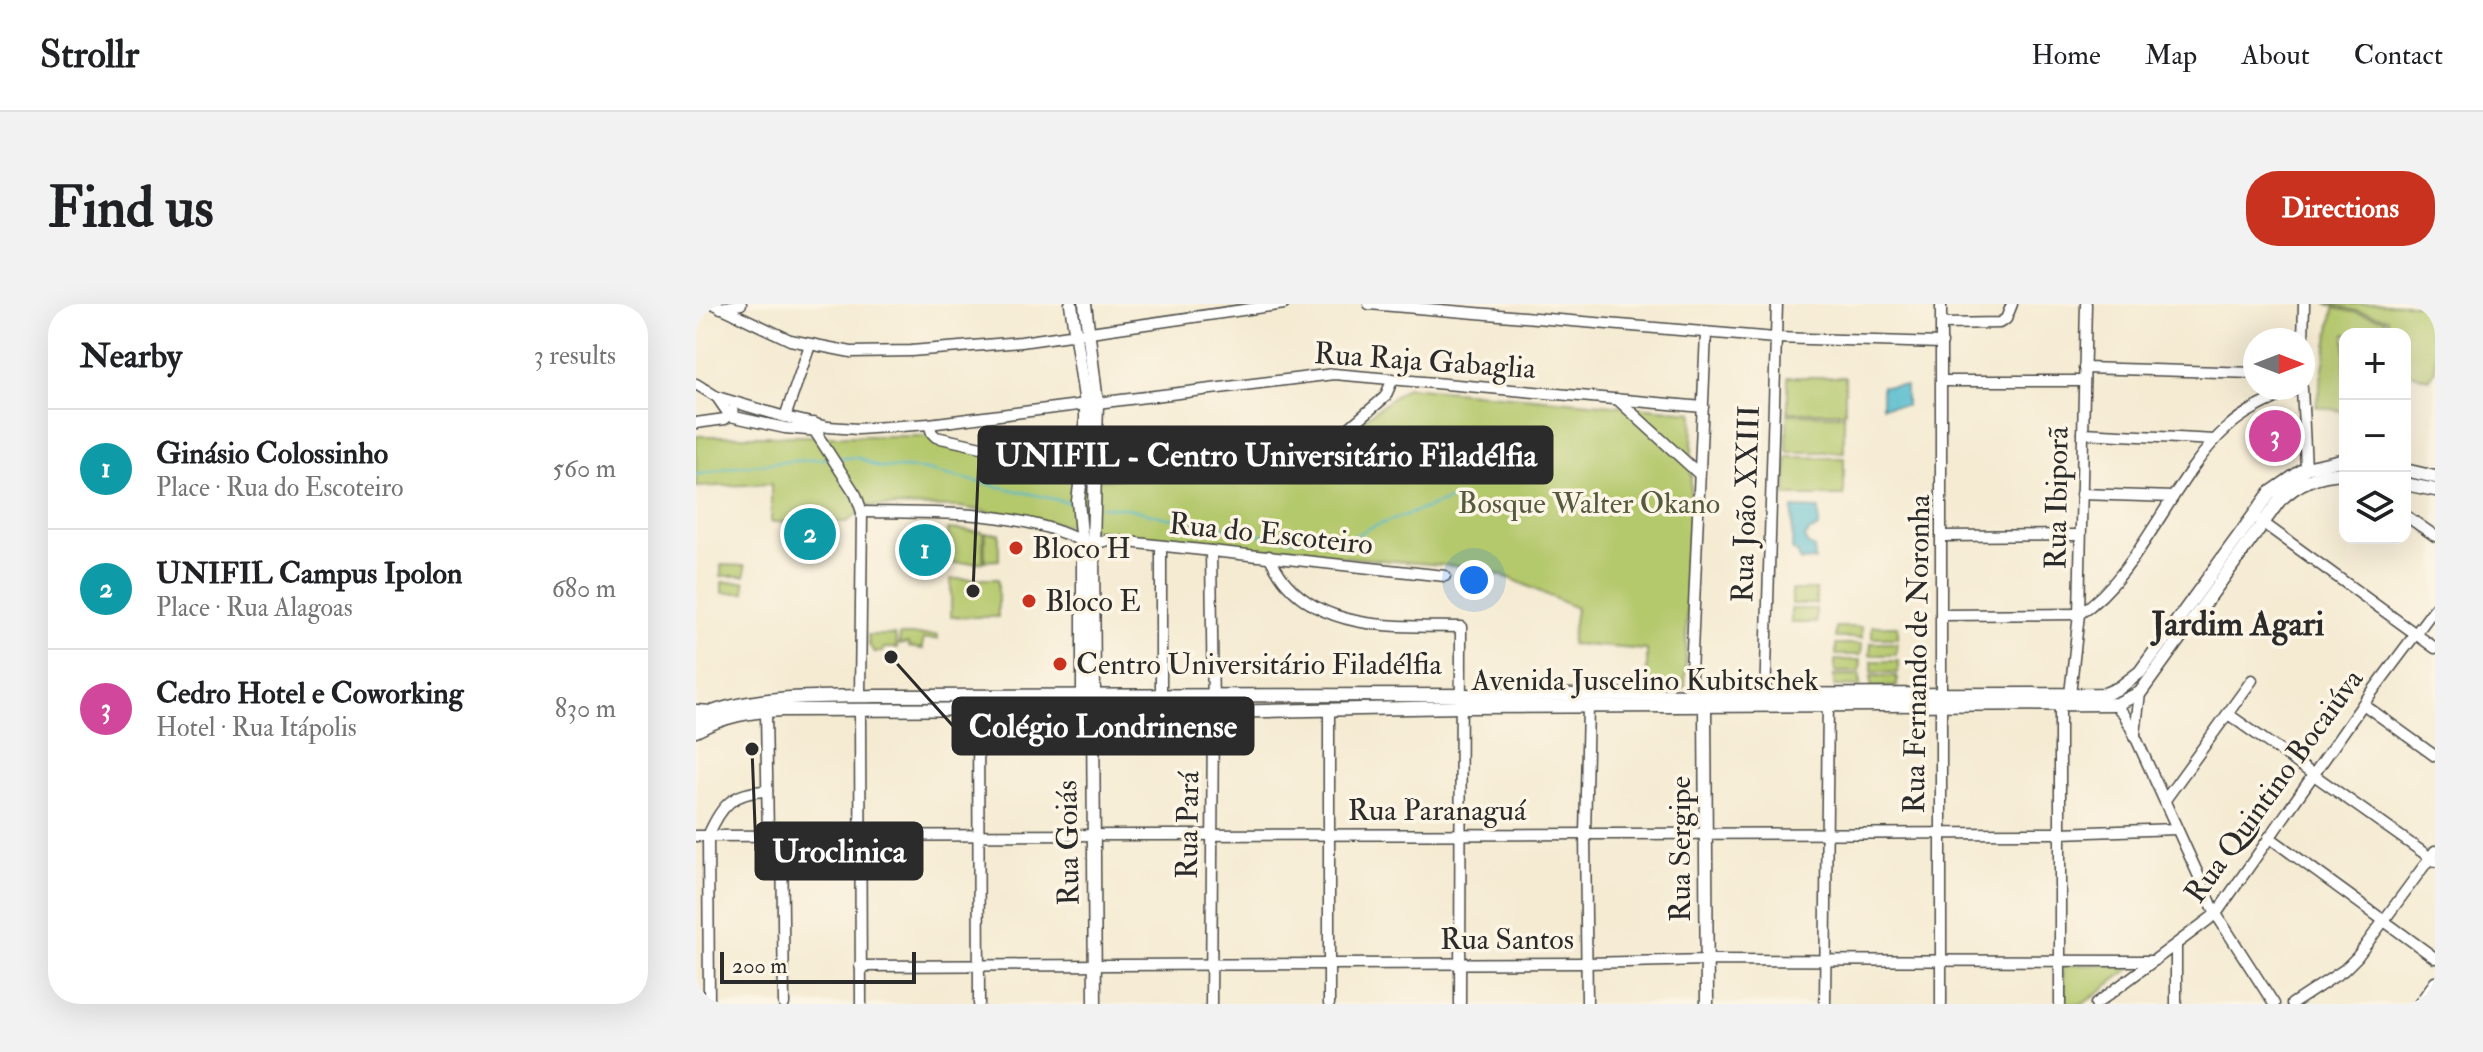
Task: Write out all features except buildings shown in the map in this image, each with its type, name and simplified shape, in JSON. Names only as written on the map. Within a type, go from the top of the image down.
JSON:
[{"type":"main road","name":"Rua Goiás","points":[[1071,304],[1083,331]]},
{"type":"main road","name":"Rua Goiás","points":[[1084,539],[1094,529],[1088,470],[1092,403],[1083,331],[1085,304]]},
{"type":"main road","name":"Avenida Juscelino Kubitschek","points":[[696,731],[719,719],[766,710],[860,703],[889,696],[1090,701],[1213,712],[1461,702],[2074,699],[2114,704],[2140,693],[2276,487],[2306,468],[2339,460]]},
{"type":"main road","name":"Rua Goiás","points":[[1088,470],[1078,501],[1084,539],[1090,701],[1095,1004]]},
{"type":"main road","points":[[2411,471],[2435,477]]},
{"type":"main road","name":"Avenida Juscelino Kubitschek","points":[[1941,699],[2060,704],[2111,693],[2130,681],[2146,663],[2258,518],[2298,485],[2339,474]]},
{"type":"main road","points":[[2411,485],[2435,490]]},
{"type":"main road","name":"Rua Goiás","points":[[1084,539],[1087,548],[1083,556],[1090,701]]},
{"type":"main road","name":"Avenida Juscelino Kubitschek","points":[[696,719],[730,705],[760,701],[978,709],[1161,696],[1400,697],[1588,707],[1698,700]]},
{"type":"main road","points":[[1329,709],[1333,704],[1343,702],[1377,702],[1400,697]]},
{"type":"main road","name":"Rua Sergipe","points":[[1698,700],[1706,833],[1707,1004]]},
{"type":"street","points":[[718,306],[741,304]]},
{"type":"street","points":[[718,306],[790,340],[851,352],[911,351],[1021,342],[1203,309],[1284,304]]},
{"type":"street","points":[[1369,304],[1775,338],[1942,343]]},
{"type":"street","name":"Rua João XXIII","points":[[1765,701],[1777,304]]},
{"type":"street","name":"Rua Fernando de Noronha","points":[[1941,304],[1941,1004]]},
{"type":"street","points":[[1942,324],[1999,323],[2006,319],[2012,304]]},
{"type":"street","name":"Rua Ibiporã","points":[[2074,699],[2079,614],[2086,304]]},
{"type":"street","points":[[2303,328],[2304,304]]},
{"type":"street","points":[[1698,700],[1699,474],[1706,333]]},
{"type":"street","points":[[785,417],[810,345]]},
{"type":"street","points":[[2084,368],[2243,373]]},
{"type":"street","name":"Rua Raja Gabaglia","points":[[815,428],[858,429],[929,424],[1334,374],[1703,407]]},
{"type":"street","points":[[929,424],[936,437],[1088,470],[1310,449],[1343,433],[1385,397],[1393,379]]},
{"type":"street","points":[[1943,381],[2084,381]]},
{"type":"street","points":[[696,384],[717,397],[815,428],[856,495],[862,512],[861,1004]]},
{"type":"street","points":[[717,397],[730,416],[815,428]]},
{"type":"street","points":[[1617,399],[1699,474]]},
{"type":"street","points":[[1943,615],[2079,614],[2107,593],[2215,440],[2249,411],[2273,400]]},
{"type":"street","points":[[2301,400],[2306,468]]},
{"type":"street","points":[[696,423],[720,421],[730,416],[737,406],[746,405]]},
{"type":"street","points":[[2083,433],[2215,440]]},
{"type":"street","points":[[2081,494],[2173,497]]},
{"type":"street","name":"Rua do Escoteiro","points":[[862,512],[964,513],[1063,531],[1084,539],[1445,576]]},
{"type":"street","points":[[2258,518],[2435,648]]},
{"type":"street","points":[[2411,519],[2435,536]]},
{"type":"street","points":[[1094,529],[1109,540]]},
{"type":"street","points":[[1943,536],[2079,535]]},
{"type":"street","points":[[1161,547],[1161,696]]},
{"type":"street","name":"Rua Pará","points":[[1211,551],[1211,1004]]},
{"type":"street","points":[[1269,556],[1283,580],[1293,590],[1336,617],[1409,626],[1461,627],[1460,1004]]},
{"type":"street","name":"Rua Quintino Bocaiúva","points":[[2096,1004],[2216,914],[2363,704],[2435,608]]},
{"type":"street","points":[[2165,800],[2252,680]]},
{"type":"street","points":[[2135,736],[2140,693]]},
{"type":"street","points":[[1825,1004],[1828,700]]},
{"type":"street","points":[[2060,704],[2060,1004]]},
{"type":"street","points":[[2114,704],[2124,714],[2135,736],[2216,914],[2274,1004]]},
{"type":"street","points":[[2363,704],[2435,756]]},
{"type":"street","points":[[1587,1004],[1585,834],[1588,707]]},
{"type":"street","points":[[978,709],[979,1004]]},
{"type":"street","points":[[1329,709],[1329,1004]]},
{"type":"street","points":[[696,710],[712,711]]},
{"type":"street","points":[[766,710],[768,836]]},
{"type":"street","points":[[2228,714],[2433,857],[2357,957],[2344,970],[2292,1004]]},
{"type":"street","points":[[709,1004],[702,836],[729,802],[747,793],[767,791]]},
{"type":"street","name":"Rua Paranaguá","points":[[702,836],[2060,833],[2177,829]]},
{"type":"street","points":[[782,836],[784,1004]]},
{"type":"street","points":[[2269,837],[2435,958]]},
{"type":"street","points":[[2176,946],[2176,1004]]},
{"type":"street","name":"Rua Santos","points":[[860,966],[1707,960],[2154,961]]},
{"type":"street","points":[[2419,1004],[2435,982]]},
{"type":"green space","points":[[2326,304],[2435,304],[2435,370],[2428,379],[2411,373],[2411,328],[2387,328],[2388,318]]},
{"type":"green space","points":[[2334,308],[2385,319],[2383,328],[2339,328],[2339,411],[2316,406]]},
{"type":"green space","points":[[1788,377],[1845,377],[1845,412],[1788,412]]},
{"type":"green space","name":"Bosque Walter Okano","points":[[1407,387],[1693,412],[1685,687],[1647,688],[1647,650],[1571,644],[1576,608],[1512,579],[1478,568],[1213,546],[1112,533],[960,507],[867,506],[847,522],[771,522],[771,484],[696,487],[696,436],[927,436],[1088,479],[1113,479],[1314,456]]},
{"type":"green space","points":[[1787,414],[1844,415],[1844,452],[1787,452]]},
{"type":"green space","points":[[1787,457],[1844,458],[1844,496],[1786,496]]},
{"type":"green space","points":[[948,529],[983,532],[983,562],[949,564]]},
{"type":"green space","points":[[985,533],[999,533],[999,560],[985,561]]},
{"type":"green space","points":[[721,565],[745,566],[745,576],[721,576]]},
{"type":"green space","points":[[951,579],[998,579],[998,617],[951,617]]},
{"type":"green space","points":[[722,582],[745,582],[745,593],[722,593]]},
{"type":"green space","points":[[1792,590],[1816,590],[1816,604],[1792,604]]},
{"type":"green space","points":[[1791,609],[1816,609],[1816,623],[1791,623]]},
{"type":"green space","points":[[1872,626],[1898,626],[1898,638],[1872,638]]},
{"type":"green space","points":[[1836,627],[1862,627],[1862,638],[1836,638]]},
{"type":"green space","points":[[868,635],[895,635],[897,648],[874,652]]},
{"type":"green space","points":[[900,635],[938,635],[938,639],[923,639],[923,649],[908,647],[908,643],[899,645]]},
{"type":"green space","points":[[1871,643],[1897,643],[1896,655],[1870,655]]},
{"type":"green space","points":[[1836,644],[1862,644],[1861,655],[1836,655]]},
{"type":"green space","points":[[1835,660],[1861,660],[1860,672],[1835,672]]},
{"type":"green space","points":[[1872,661],[1898,661],[1898,673],[1872,672]]},
{"type":"green space","points":[[1834,675],[1860,675],[1860,687],[1834,686]]},
{"type":"green space","points":[[1871,676],[1897,676],[1897,687],[1871,687]]},
{"type":"green space","points":[[2063,965],[2135,965],[2083,1004],[2065,1004]]},
{"type":"water","points":[[1882,386],[1906,386],[1906,406],[1882,406]]},
{"type":"water","points":[[1793,508],[1819,509],[1819,528],[1805,537],[1806,543],[1814,548],[1815,560],[1800,561],[1792,549]]},
{"type":"waterway","points":[[696,475],[737,466],[829,458]]},
{"type":"waterway","points":[[839,458],[859,458],[878,467],[921,469],[1071,503]]},
{"type":"waterway","points":[[1101,507],[1127,508],[1167,518],[1210,522],[1229,529],[1290,539],[1331,539],[1351,538],[1369,528],[1449,500]]},
{"type":"place","name":"Cedro Hotel e Coworking","points":[[2275,436]]},
{"type":"place","name":"UNIFIL Campus Ipolon","points":[[810,534]]},
{"type":"place","name":"Bloco H","points":[[1016,548]]},
{"type":"place","name":"Ginásio Colossinho","points":[[925,550]]},
{"type":"place","name":"UNIFIL - Centro Universitário Filadélfia","points":[[973,591]]},
{"type":"place","name":"Bloco E","points":[[1029,601]]},
{"type":"place","name":"Colégio Londrinense","points":[[891,657]]},
{"type":"place","name":"Centro Universitário Filadélfia","points":[[1060,664]]},
{"type":"place","name":"Uroclinica","points":[[752,749]]},
{"type":"district","name":"Jardim Agari","points":[[2238,624]]}]
